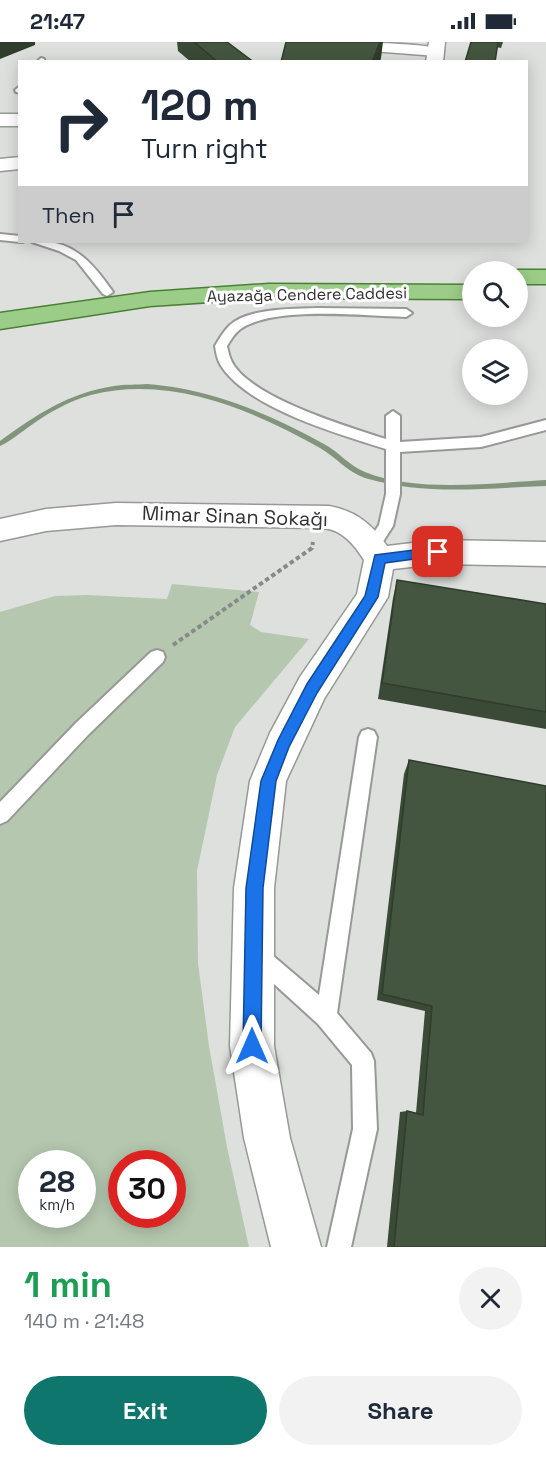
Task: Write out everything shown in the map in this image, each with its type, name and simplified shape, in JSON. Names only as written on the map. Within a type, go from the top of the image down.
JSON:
[{"type":"main road","points":[[528,278],[546,277]]},
{"type":"main road","name":"Ayazağa Cendere Caddesi","points":[[0,309],[146,287],[262,279],[462,278]]},
{"type":"main road","name":"Ayazağa Cendere Caddesi","points":[[0,321],[150,299],[269,291],[462,292]]},
{"type":"main road","points":[[528,292],[546,292]]},
{"type":"street","points":[[320,42],[436,51]]},
{"type":"street","points":[[0,120],[18,120]]},
{"type":"street","points":[[0,165],[18,163]]},
{"type":"street","name":"Mimar Sinan Sokağı","points":[[0,530],[28,522],[68,516],[124,513],[271,515],[341,520],[360,532],[376,553]]},
{"type":"street","points":[[297,1247],[267,1138],[252,1046],[254,888],[268,781],[283,745],[312,688],[372,597],[376,553],[546,554]]},
{"type":"lane","points":[[0,237],[18,238]]},
{"type":"lane","points":[[42,243],[65,249],[84,259],[107,292]]},
{"type":"lane","points":[[406,313],[298,312],[256,317],[235,327],[221,346],[225,362],[241,381],[298,415],[394,447],[481,442],[546,425]]},
{"type":"lane","points":[[376,553],[386,526],[393,494],[393,416]]},
{"type":"lane","points":[[0,815],[82,729],[157,657]]},
{"type":"lane","points":[[326,1016],[368,737]]},
{"type":"lane","points":[[252,950],[326,1016],[363,1061],[365,1129],[339,1247]]},
{"type":"path","points":[[157,657],[312,548],[318,518]]},
{"type":"green space","points":[[172,584],[259,592],[250,625],[261,632],[309,639],[235,727],[217,775],[197,871],[198,963],[209,1046],[227,1147],[249,1247],[0,1247],[0,612],[55,596],[87,595],[167,599]]},
{"type":"building","points":[[194,42],[227,42],[251,60],[216,60]]},
{"type":"building","points":[[286,42],[380,42],[373,60],[282,60]]},
{"type":"building","points":[[471,42],[498,42],[495,60],[466,60]]},
{"type":"building","points":[[397,580],[546,604],[546,712],[382,683]]},
{"type":"building","points":[[409,760],[546,786],[546,1247],[394,1247],[407,1111],[423,1115],[432,1006],[382,994]]},
{"type":"waterway","points":[[0,444],[50,410],[86,394],[117,388],[147,387],[178,390],[239,407],[323,446],[365,475],[388,481],[433,487],[546,483]]},
{"type":"route","points":[[252,1046],[254,888],[268,781],[283,745],[312,688],[372,597],[379,559],[438,552]]}]
